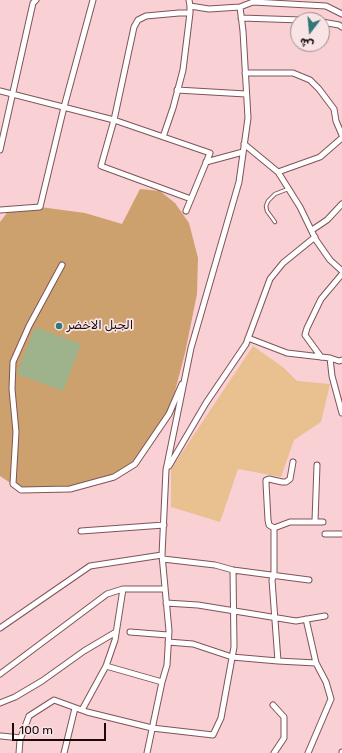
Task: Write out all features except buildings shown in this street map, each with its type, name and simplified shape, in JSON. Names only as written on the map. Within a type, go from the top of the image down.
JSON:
[{"type":"street","points":[[0,210],[40,207],[92,0]]},
{"type":"street","points":[[0,150],[34,1]]},
{"type":"street","points":[[163,137],[183,70],[190,3],[208,9],[240,7],[254,2],[326,6],[342,14]]},
{"type":"street","points":[[147,753],[167,665],[168,635],[163,557],[166,470],[191,348],[239,182],[248,118],[240,7]]},
{"type":"street","points":[[190,13],[146,16],[138,20],[134,27],[114,120],[101,166],[191,199]]},
{"type":"street","points":[[241,18],[290,20]]},
{"type":"street","points":[[330,23],[339,25],[342,28]]},
{"type":"street","points":[[245,73],[293,73],[310,80],[334,109],[336,122],[342,135]]},
{"type":"street","points":[[0,90],[114,120],[210,153],[186,211]]},
{"type":"street","points":[[178,90],[246,94]]},
{"type":"street","points":[[278,172],[320,157],[342,138]]},
{"type":"street","points":[[244,144],[278,172],[300,207],[315,237],[330,260],[342,271]]},
{"type":"street","points":[[206,162],[243,152]]},
{"type":"street","points":[[312,230],[327,220],[342,204]]},
{"type":"street","points":[[166,470],[206,403],[246,344],[270,279],[284,263],[315,237]]},
{"type":"street","points":[[62,265],[29,326],[13,362],[12,389],[16,432],[13,484],[21,490],[70,489],[114,477],[135,464],[169,414],[186,374]]},
{"type":"street","points":[[321,357],[305,335],[321,299],[342,274]]},
{"type":"street","points":[[248,338],[287,353],[330,358],[339,361],[342,360]]},
{"type":"street","points":[[330,358],[332,376],[342,413]]},
{"type":"street","points":[[274,528],[269,525],[268,520],[266,480],[269,479],[286,482],[290,479],[292,462]]},
{"type":"street","points":[[316,521],[317,465]]},
{"type":"street","points":[[274,528],[290,522],[323,522]]},
{"type":"street","points":[[81,531],[164,525]]},
{"type":"street","points":[[274,528],[274,575],[272,580],[278,661]]},
{"type":"street","points":[[325,534],[342,534]]},
{"type":"street","points":[[0,628],[90,566],[163,557],[232,570],[309,580]]},
{"type":"street","points":[[19,753],[21,738],[29,716],[54,700],[82,710],[152,728],[213,735],[221,718],[234,647],[232,570]]},
{"type":"street","points":[[0,674],[107,594],[123,588],[165,589]]},
{"type":"street","points":[[82,710],[106,666],[115,640],[123,588]]},
{"type":"street","points":[[166,603],[198,605],[233,610],[276,619],[296,621],[325,616]]},
{"type":"street","points":[[306,620],[316,663],[326,682],[331,699],[308,753]]},
{"type":"street","points":[[0,703],[15,697],[79,654],[116,632]]},
{"type":"street","points":[[130,632],[168,635]]},
{"type":"street","points":[[168,642],[193,644],[232,657],[316,663]]},
{"type":"street","points":[[106,666],[162,682]]},
{"type":"street","points":[[273,705],[284,717],[284,738],[274,753]]},
{"type":"street","points":[[64,753],[75,708]]},
{"type":"street","points":[[1,736],[21,738]]},
{"type":"lane","points":[[275,222],[267,211],[266,206],[268,201],[275,194],[288,188]]},
{"type":"shaded area","points":[[140,189],[160,191],[175,203],[189,223],[198,258],[197,294],[185,353],[169,414],[135,464],[114,477],[70,489],[21,490],[0,476],[0,222],[10,209],[40,207],[85,213],[122,224]]},
{"type":"shaded area","points":[[253,346],[284,368],[297,381],[330,384],[321,422],[294,440],[281,477],[238,469],[220,522],[171,507],[171,469]]},
{"type":"place","name":"الجبل الاخضر","points":[[59,326]]}]
